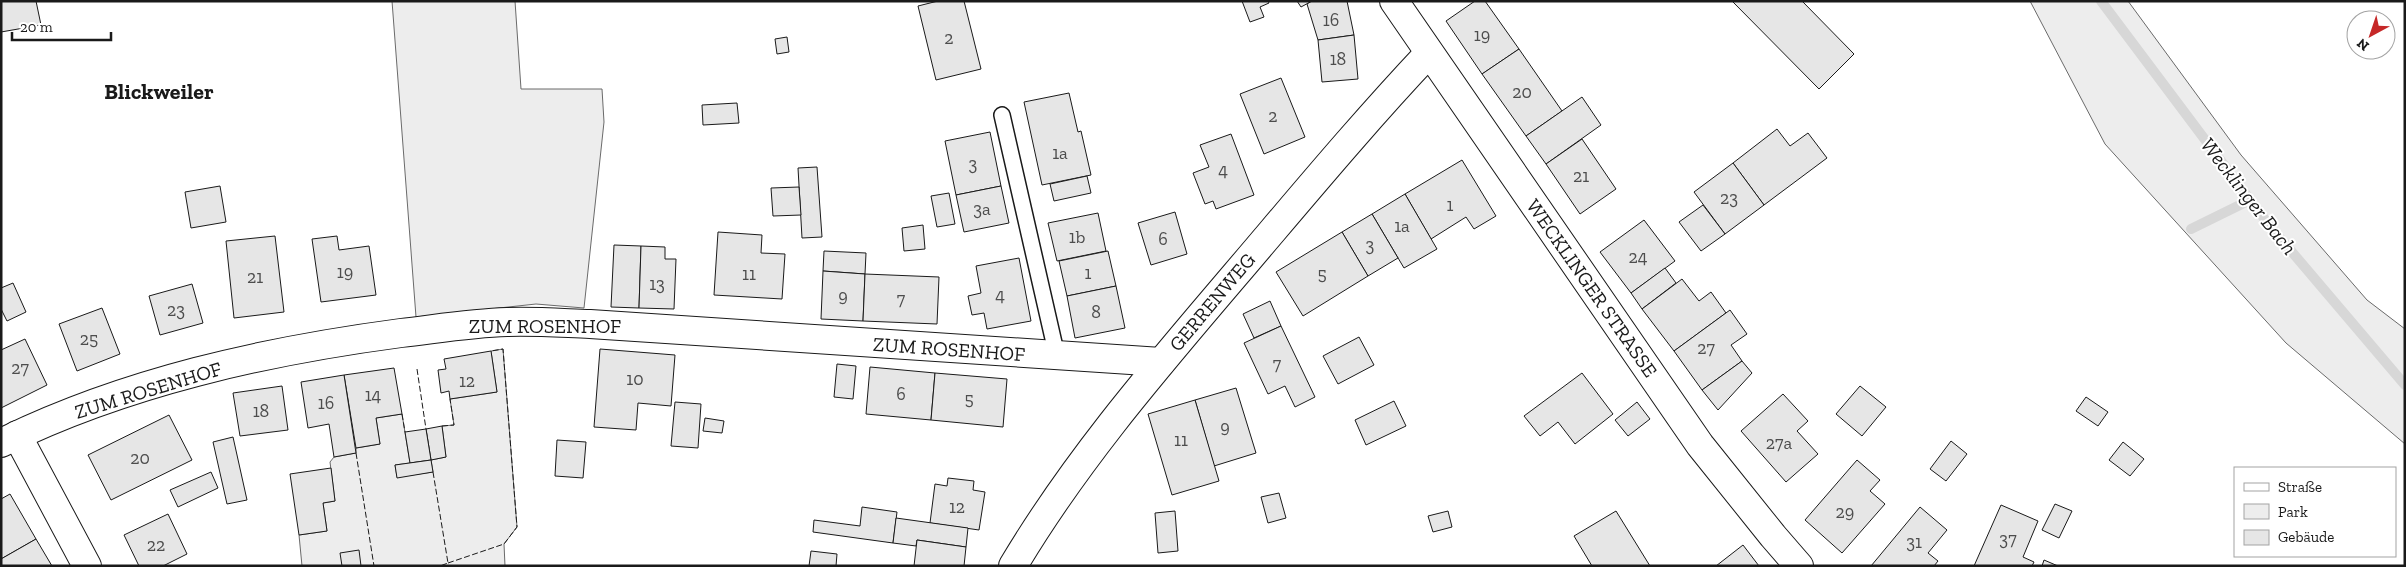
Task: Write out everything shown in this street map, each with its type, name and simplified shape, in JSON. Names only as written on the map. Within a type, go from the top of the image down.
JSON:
[{"type":"street","name":"WECKLINGER STRASSE","points":[[1394,1],[1700,445],[1773,536],[1800,566]]},
{"type":"street","name":"GERRENWEG","points":[[1013,566],[1034,530],[1085,456],[1161,362],[1381,103],[1429,54]]},
{"type":"street","name":"ZUM ROSENHOF","points":[[87,566],[9,439],[156,384],[238,362],[348,340],[497,323],[590,324],[1161,362]]},
{"type":"lane","name":"ZUM ROSENHOF","points":[[1002,115],[1057,356]]},
{"type":"green space","points":[[392,1],[515,1],[521,89],[602,89],[604,122],[584,308],[536,304],[416,317]]},
{"type":"green space","points":[[2030,1],[2128,1],[2241,155],[2367,300],[2405,329],[2405,444],[2286,343],[2105,144]]},
{"type":"green space","points":[[503,349],[517,527],[504,544],[505,566],[302,566],[299,535],[327,531],[323,503],[335,501],[330,462],[334,457],[356,453],[356,448],[380,444],[376,418],[402,414],[410,463],[395,465],[397,477],[433,472],[431,460],[446,457],[442,426],[454,425],[450,399],[497,392],[491,351]]},
{"type":"building","points":[[1,1],[36,1],[41,25],[1,32]]},
{"type":"building","points":[[938,1],[964,1],[981,69],[936,80],[918,6]]},
{"type":"building","points":[[1242,1],[1268,1],[1269,3],[1260,7],[1264,17],[1250,22]]},
{"type":"building","points":[[1297,1],[1312,1],[1301,7]]},
{"type":"building","points":[[1312,1],[1347,1],[1354,35],[1318,40],[1307,4]]},
{"type":"building","points":[[1475,1],[1485,1],[1519,49],[1482,74],[1446,21]]},
{"type":"building","points":[[1732,1],[1802,1],[1854,54],[1819,89]]},
{"type":"building","points":[[1354,35],[1358,79],[1322,82],[1318,40]]},
{"type":"building","points":[[787,37],[789,52],[777,54],[775,39]]},
{"type":"building","points":[[1519,49],[1562,111],[1526,136],[1482,74]]},
{"type":"building","points":[[1281,78],[1305,137],[1264,154],[1240,94]]},
{"type":"building","points":[[1069,93],[1078,132],[1081,131],[1091,175],[1042,185],[1024,102]]},
{"type":"building","points":[[1582,97],[1601,125],[1546,164],[1526,136]]},
{"type":"building","points":[[737,103],[739,123],[703,125],[702,105]]},
{"type":"building","points":[[1777,129],[1790,146],[1808,133],[1827,158],[1764,205],[1733,163]]},
{"type":"building","points":[[990,132],[1001,186],[956,195],[945,141]]},
{"type":"building","points":[[1231,134],[1254,195],[1216,209],[1213,201],[1205,204],[1193,173],[1209,167],[1200,145]]},
{"type":"building","points":[[1582,139],[1616,189],[1580,214],[1546,164]]},
{"type":"building","points":[[1462,160],[1496,216],[1474,229],[1466,217],[1431,239],[1405,194]]},
{"type":"building","points":[[1733,163],[1764,205],[1725,234],[1694,192]]},
{"type":"building","points":[[817,167],[822,237],[802,238],[798,168]]},
{"type":"building","points":[[1087,176],[1091,193],[1054,201],[1050,184]]},
{"type":"building","points":[[220,186],[226,222],[191,228],[185,192]]},
{"type":"building","points":[[1001,186],[1009,223],[964,232],[956,195]]},
{"type":"building","points":[[799,187],[801,215],[773,216],[771,188]]},
{"type":"building","points":[[949,193],[955,224],[937,227],[931,196]]},
{"type":"building","points":[[1405,194],[1437,249],[1404,268],[1372,214]]},
{"type":"building","points":[[1703,205],[1725,234],[1701,251],[1679,222]]},
{"type":"building","points":[[1175,212],[1187,254],[1151,265],[1138,223]]},
{"type":"building","points":[[1098,213],[1106,251],[1057,261],[1048,223]]},
{"type":"building","points":[[1372,214],[1398,258],[1368,276],[1342,232]]},
{"type":"building","points":[[1644,220],[1675,261],[1631,293],[1600,252]]},
{"type":"building","points":[[923,225],[925,249],[904,251],[902,228]]},
{"type":"building","points":[[718,232],[762,235],[761,253],[785,254],[782,299],[714,295]]},
{"type":"building","points":[[1342,232],[1368,276],[1303,316],[1276,272]]},
{"type":"building","points":[[275,236],[284,312],[234,318],[226,241]]},
{"type":"building","points":[[337,236],[339,250],[369,246],[376,295],[321,302],[312,239]]},
{"type":"building","points":[[614,245],[641,246],[639,308],[611,307]]},
{"type":"building","points":[[641,246],[665,247],[665,259],[676,259],[674,309],[639,308]]},
{"type":"building","points":[[824,251],[866,253],[865,274],[823,271]]},
{"type":"building","points":[[1108,251],[1116,286],[1067,296],[1059,261]]},
{"type":"building","points":[[1019,258],[1031,321],[987,329],[984,313],[972,315],[968,296],[981,293],[976,266]]},
{"type":"building","points":[[1665,268],[1676,283],[1642,309],[1631,293]]},
{"type":"building","points":[[823,271],[865,274],[863,321],[821,319]]},
{"type":"building","points":[[865,274],[939,277],[937,324],[863,321]]},
{"type":"building","points":[[1682,279],[1699,301],[1711,292],[1726,313],[1674,351],[1642,309]]},
{"type":"building","points":[[13,283],[26,312],[7,321],[1,309],[1,288]]},
{"type":"building","points":[[192,284],[203,323],[160,335],[149,296]]},
{"type":"building","points":[[1116,286],[1125,328],[1075,338],[1067,296]]},
{"type":"building","points":[[1270,301],[1281,326],[1254,338],[1243,314]]},
{"type":"building","points":[[102,308],[120,354],[77,371],[59,324]]},
{"type":"building","points":[[1730,310],[1747,334],[1731,345],[1742,361],[1702,390],[1674,351]]},
{"type":"building","points":[[1281,326],[1315,397],[1295,407],[1285,386],[1268,394],[1244,343]]},
{"type":"building","points":[[1359,337],[1374,365],[1338,384],[1323,356]]},
{"type":"building","points":[[25,339],[47,385],[1,408],[1,350]]},
{"type":"building","points":[[600,349],[675,355],[671,406],[638,403],[636,430],[594,427]]},
{"type":"building","points":[[491,351],[497,392],[450,399],[449,391],[441,393],[438,370],[446,369],[444,359]]},
{"type":"building","points":[[1742,361],[1752,373],[1718,410],[1702,390]]},
{"type":"building","points":[[837,364],[856,366],[853,399],[834,397]]},
{"type":"building","points":[[870,367],[935,373],[931,420],[866,414]]},
{"type":"building","points":[[394,368],[402,414],[376,418],[380,444],[356,448],[344,375]]},
{"type":"building","points":[[935,373],[1007,379],[1003,427],[931,420]]},
{"type":"building","points":[[1582,373],[1613,414],[1575,444],[1558,422],[1540,436],[1524,416]]},
{"type":"building","points":[[344,375],[356,453],[334,457],[329,424],[308,428],[301,382]]},
{"type":"building","points":[[282,386],[288,430],[240,436],[233,393]]},
{"type":"building","points":[[1860,386],[1886,407],[1862,436],[1836,414]]},
{"type":"building","points":[[1236,388],[1256,453],[1214,466],[1195,400]]},
{"type":"building","points":[[1783,394],[1808,421],[1797,431],[1818,454],[1786,482],[1741,431]]},
{"type":"building","points":[[2086,397],[2108,412],[2098,426],[2076,411]]},
{"type":"building","points":[[1195,400],[1219,481],[1172,495],[1148,414]]},
{"type":"building","points":[[1394,401],[1406,426],[1366,445],[1355,420]]},
{"type":"building","points":[[675,402],[701,404],[698,448],[671,446]]},
{"type":"building","points":[[1637,402],[1650,419],[1628,436],[1615,420]]},
{"type":"building","points":[[169,415],[192,460],[111,500],[88,455]]},
{"type":"building","points":[[705,418],[724,421],[722,433],[703,431]]},
{"type":"building","points":[[442,426],[446,457],[431,460],[426,429]]},
{"type":"building","points":[[426,429],[431,460],[410,463],[405,432]]},
{"type":"building","points":[[233,437],[247,500],[227,504],[213,442]]},
{"type":"building","points":[[557,440],[586,442],[583,478],[555,476]]},
{"type":"building","points":[[1951,441],[1967,454],[1946,481],[1930,469]]},
{"type":"building","points":[[2123,442],[2144,459],[2130,476],[2109,460]]},
{"type":"building","points":[[431,460],[433,472],[397,478],[395,465]]},
{"type":"building","points":[[1857,460],[1880,480],[1870,491],[1885,504],[1842,553],[1805,520]]},
{"type":"building","points":[[331,468],[335,501],[323,503],[327,531],[299,535],[290,474]]},
{"type":"building","points":[[211,472],[218,488],[178,507],[170,490]]},
{"type":"building","points":[[948,478],[974,481],[973,490],[985,492],[979,530],[930,523],[935,484],[947,486]]},
{"type":"building","points":[[1279,493],[1286,518],[1268,523],[1261,497]]},
{"type":"building","points":[[10,494],[36,539],[1,559],[1,499]]},
{"type":"building","points":[[2055,504],[2072,511],[2059,538],[2042,530]]},
{"type":"building","points":[[2001,505],[2038,521],[2023,557],[2034,562],[2032,566],[1974,566]]},
{"type":"building","points":[[862,507],[897,512],[893,543],[813,532],[814,520],[860,526]]},
{"type":"building","points":[[1920,507],[1947,530],[1928,553],[1938,561],[1934,566],[1871,566]]},
{"type":"building","points":[[1175,511],[1178,551],[1158,553],[1155,513]]},
{"type":"building","points":[[1448,511],[1452,527],[1433,532],[1428,516]]},
{"type":"building","points":[[1616,511],[1650,566],[1592,566],[1574,536]]},
{"type":"building","points":[[168,514],[187,554],[163,566],[139,566],[124,535]]},
{"type":"building","points":[[896,518],[968,528],[966,547],[917,540],[916,546],[893,543]]},
{"type":"building","points":[[36,539],[52,566],[1,566],[1,559]]},
{"type":"building","points":[[917,540],[966,547],[964,566],[914,566]]},
{"type":"building","points":[[1743,545],[1759,566],[1716,566]]},
{"type":"building","points":[[359,550],[361,566],[342,566],[340,553]]},
{"type":"building","points":[[811,551],[837,554],[836,566],[809,566]]},
{"type":"building","points":[[2044,560],[2058,566],[2042,566]]},
{"type":"waterway","name":"Wecklinger Bach","points":[[2101,1],[2269,225],[2405,385]]},
{"type":"waterway","points":[[2191,229],[2250,200]]},
{"type":"fence","points":[[448,563],[504,544],[517,527],[503,349],[491,351]]},
{"type":"fence","points":[[417,369],[426,429]]},
{"type":"fence","points":[[442,426],[454,425],[450,399]]},
{"type":"fence","points":[[402,414],[405,432]]},
{"type":"fence","points":[[356,453],[374,566]]},
{"type":"fence","points":[[433,472],[448,563],[440,566]]},
{"type":"district","name":"Blickweiler","points":[[159,91]]}]
